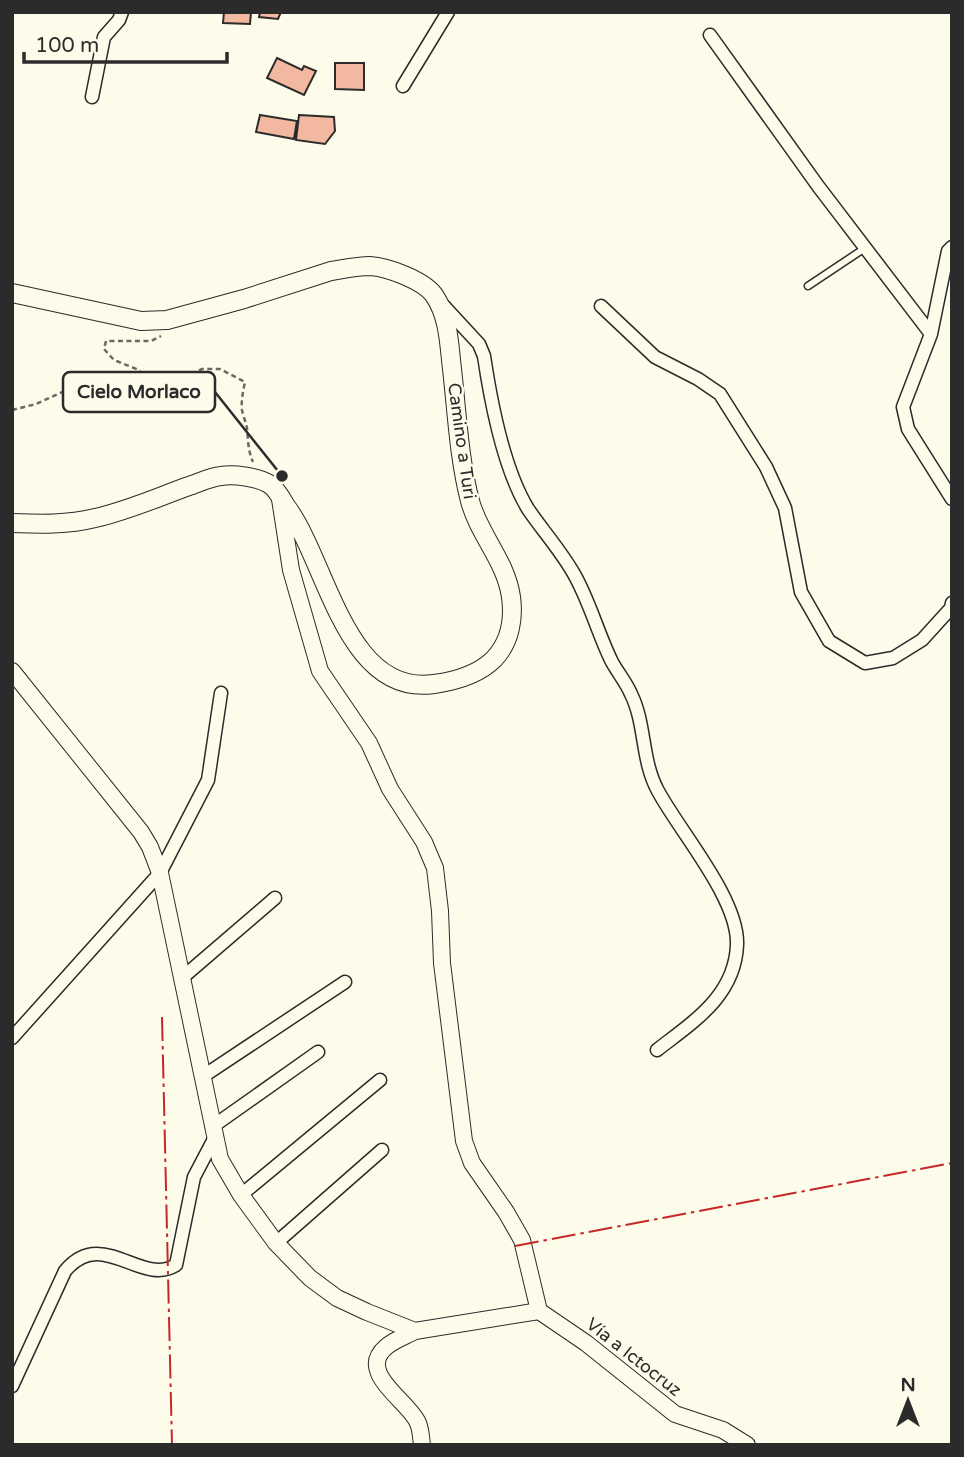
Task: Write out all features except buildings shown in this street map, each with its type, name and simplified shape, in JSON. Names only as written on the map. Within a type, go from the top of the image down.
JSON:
[{"type":"main road","points":[[12,293],[141,321],[167,320],[331,271],[371,266],[407,276],[433,294]]},
{"type":"main road","name":"Camino a Turi","points":[[12,523],[56,524],[96,518],[221,475],[249,478],[270,484],[298,520],[349,632],[363,654],[383,673],[401,683],[425,685],[450,682],[475,673],[494,659],[506,643],[512,621],[511,597],[506,575],[471,505],[464,477],[446,320],[433,294]]},
{"type":"street","points":[[92,97],[104,37],[119,20],[122,12]]},
{"type":"street","points":[[403,86],[448,12]]},
{"type":"street","points":[[710,35],[865,248],[932,334]]},
{"type":"street","points":[[952,247],[948,251],[932,334],[903,407],[908,429],[952,499]]},
{"type":"street","points":[[433,294],[480,344],[506,458],[516,485],[527,507],[574,574],[612,663],[632,694],[649,768],[657,789],[734,916],[737,942],[735,960],[721,994],[709,1010],[657,1051]]},
{"type":"street","points":[[601,306],[655,357],[698,379],[720,394],[766,467],[785,508],[801,592],[829,641],[864,663],[893,658],[922,640],[951,608],[952,603]]},
{"type":"street","points":[[280,497],[291,570],[320,671],[369,743],[390,789],[424,842],[435,868],[442,963],[464,1141],[472,1163],[522,1240],[539,1311],[415,1331],[387,1346],[379,1355],[377,1370],[384,1385],[411,1411],[419,1425],[422,1445]]},
{"type":"street","points":[[12,671],[141,832],[150,847],[160,873],[219,1159],[276,1243],[310,1278],[337,1298],[415,1331]]},
{"type":"street","points":[[12,1038],[160,873],[208,780],[221,693]]},
{"type":"street","points":[[182,978],[275,898]]},
{"type":"street","points":[[202,1077],[345,982]]},
{"type":"street","points":[[12,1386],[65,1271],[74,1261],[86,1254],[100,1254],[159,1271],[176,1265],[194,1177],[213,1133],[318,1052]]},
{"type":"street","points":[[241,1195],[380,1080]]},
{"type":"street","points":[[276,1243],[382,1150]]},
{"type":"street","name":"Vía a Ictocruz","points":[[539,1311],[593,1348],[675,1414],[723,1430],[745,1444]]},
{"type":"lane","points":[[808,286],[865,248]]},
{"type":"path","points":[[142,375],[139,370],[114,360],[104,349],[106,341],[150,341],[171,331]]},
{"type":"path","points":[[12,410],[36,404],[80,384],[101,379],[142,375],[158,380],[185,377],[202,369],[220,369],[246,382],[242,409],[251,460],[256,466]]},
{"type":"power","points":[[162,1017],[172,1445]]},
{"type":"power","points":[[515,1246],[952,1163]]},
{"type":"place","name":"Cielo Morlaco","points":[[282,476]]}]
